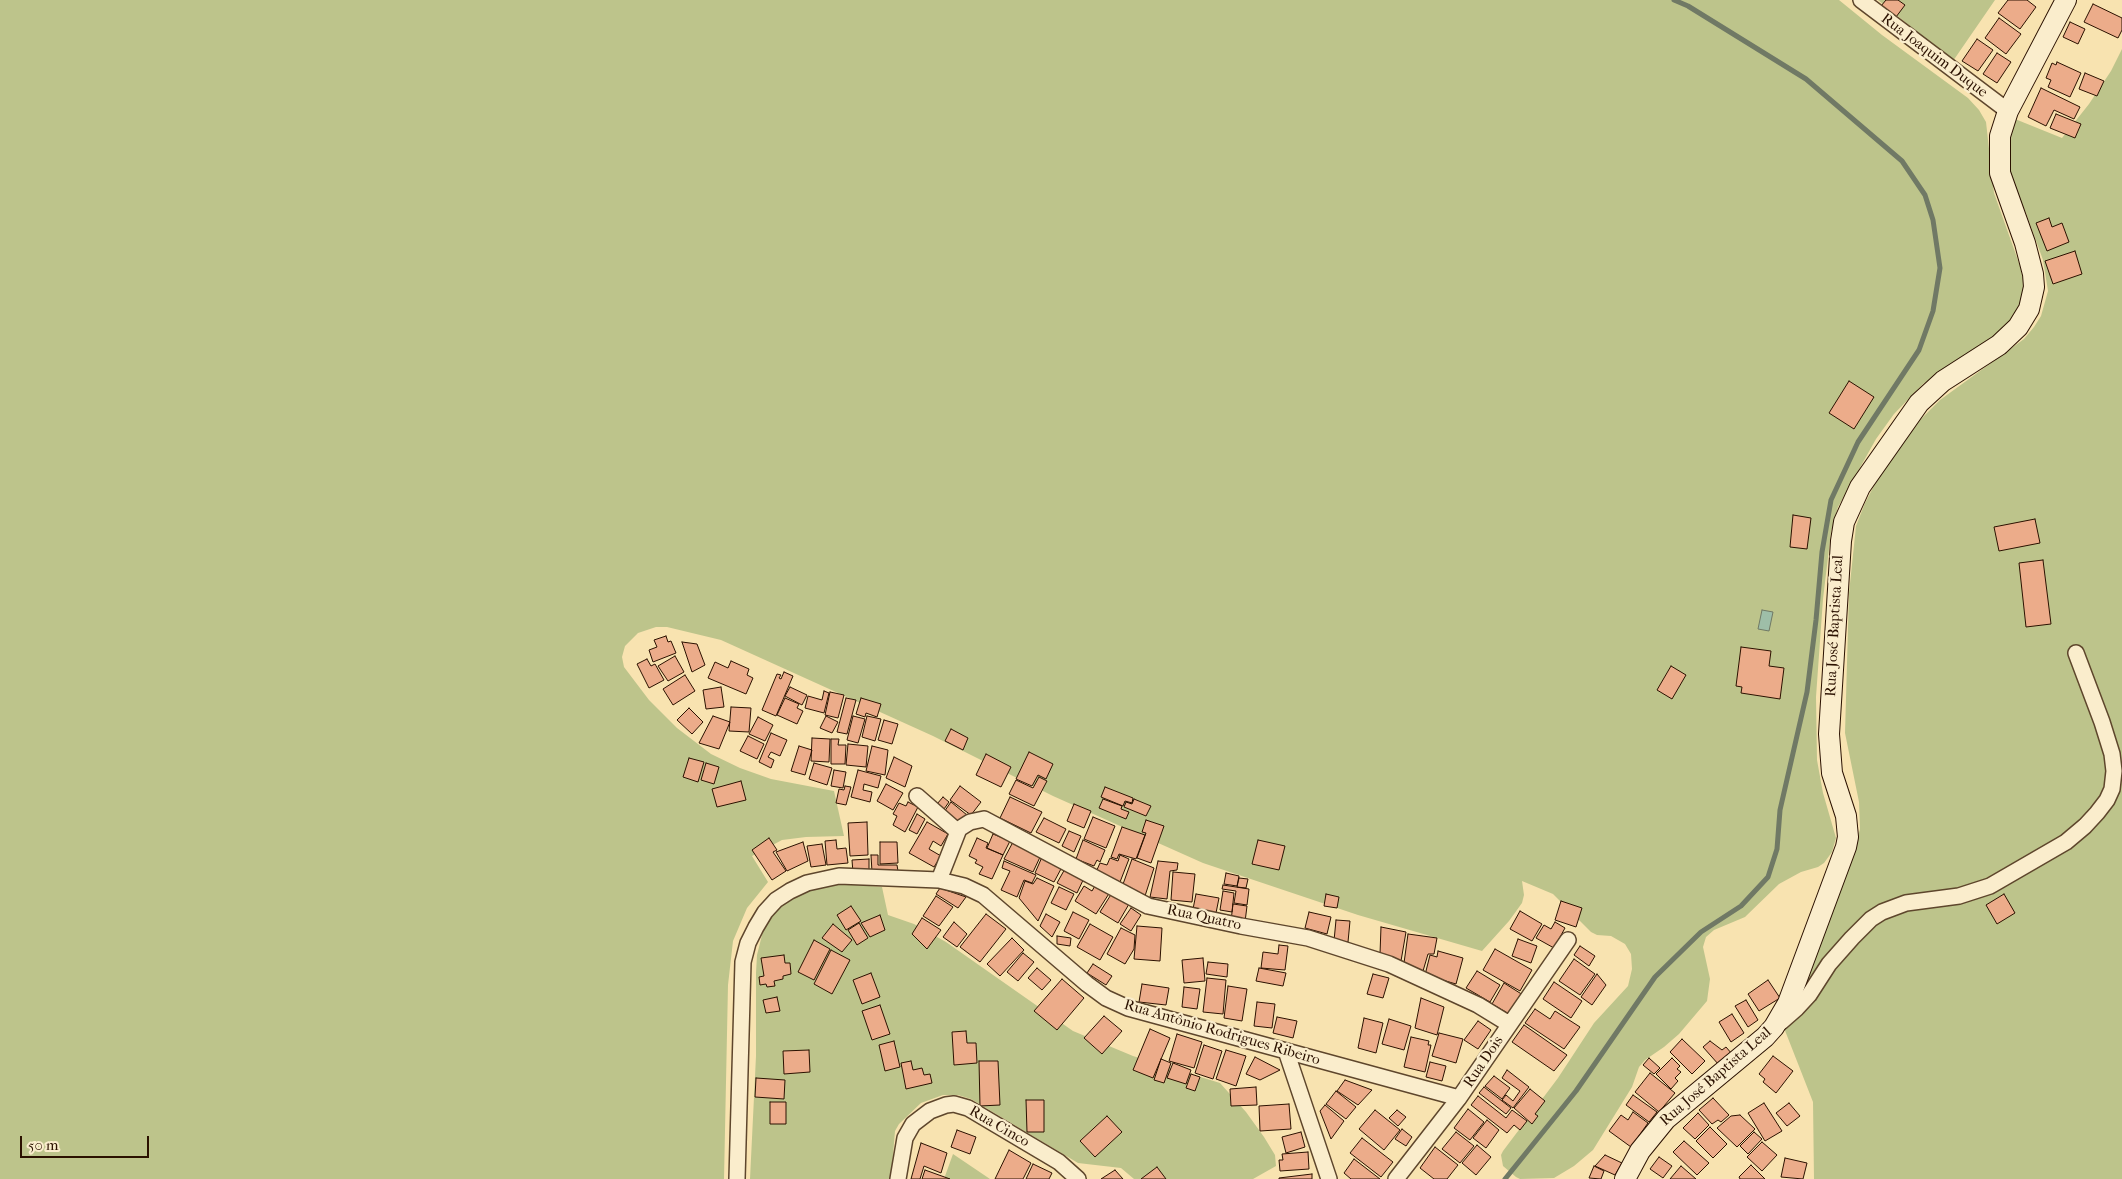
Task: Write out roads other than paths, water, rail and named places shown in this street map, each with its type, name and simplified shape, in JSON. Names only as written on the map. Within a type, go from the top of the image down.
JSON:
[{"type":"street","name":"Rua Joaquim Duque","points":[[1861,0],[2008,111]]},
{"type":"street","name":"Rua José Baptista Leal","points":[[1625,1179],[1640,1151],[1666,1118],[1751,1050],[1774,1027],[1788,1003],[1846,847],[1848,837],[1846,816],[1832,773],[1829,734],[1840,540],[1844,522],[1860,487],[1919,403],[1943,381],[1999,346],[2024,318],[2034,287],[2030,259],[2000,173],[2000,136],[2008,111],[2066,0]]},
{"type":"street","points":[[1774,1027],[1798,1008],[1837,955],[1862,927],[1882,912],[1906,903],[1959,896],[1990,886],[2066,842],[2097,813],[2107,800],[2112,789],[2114,771],[2112,754],[2076,653]]},
{"type":"street","points":[[917,796],[958,832],[940,880]]},
{"type":"street","name":"Rua Quatro","points":[[958,832],[970,822],[984,819],[1148,906],[1308,938],[1389,964],[1478,1005],[1510,1024]]},
{"type":"street","name":"Rua Antônio Rodrigues Ribeiro","points":[[737,1179],[744,962],[748,944],[765,912],[776,900],[790,890],[826,878],[850,876],[940,880],[964,886],[983,895],[1087,984],[1106,998],[1128,1008],[1459,1098]]},
{"type":"street","name":"Rua Dois","points":[[1396,1179],[1459,1098],[1568,940]]},
{"type":"street","points":[[1286,1051],[1329,1179]]},
{"type":"street","name":"Rua Cinco","points":[[898,1179],[906,1138],[913,1124],[930,1111],[954,1104],[968,1108],[1059,1162],[1078,1179]]},
{"type":"waterway","points":[[1505,1179],[1576,1091],[1655,977],[1701,932],[1741,906],[1768,877],[1777,849],[1780,810],[1807,692],[1822,552],[1831,500],[1858,442],[1919,350],[1933,311],[1940,268],[1933,220],[1925,195],[1902,161],[1806,79],[1688,6],[1674,0]]}]
